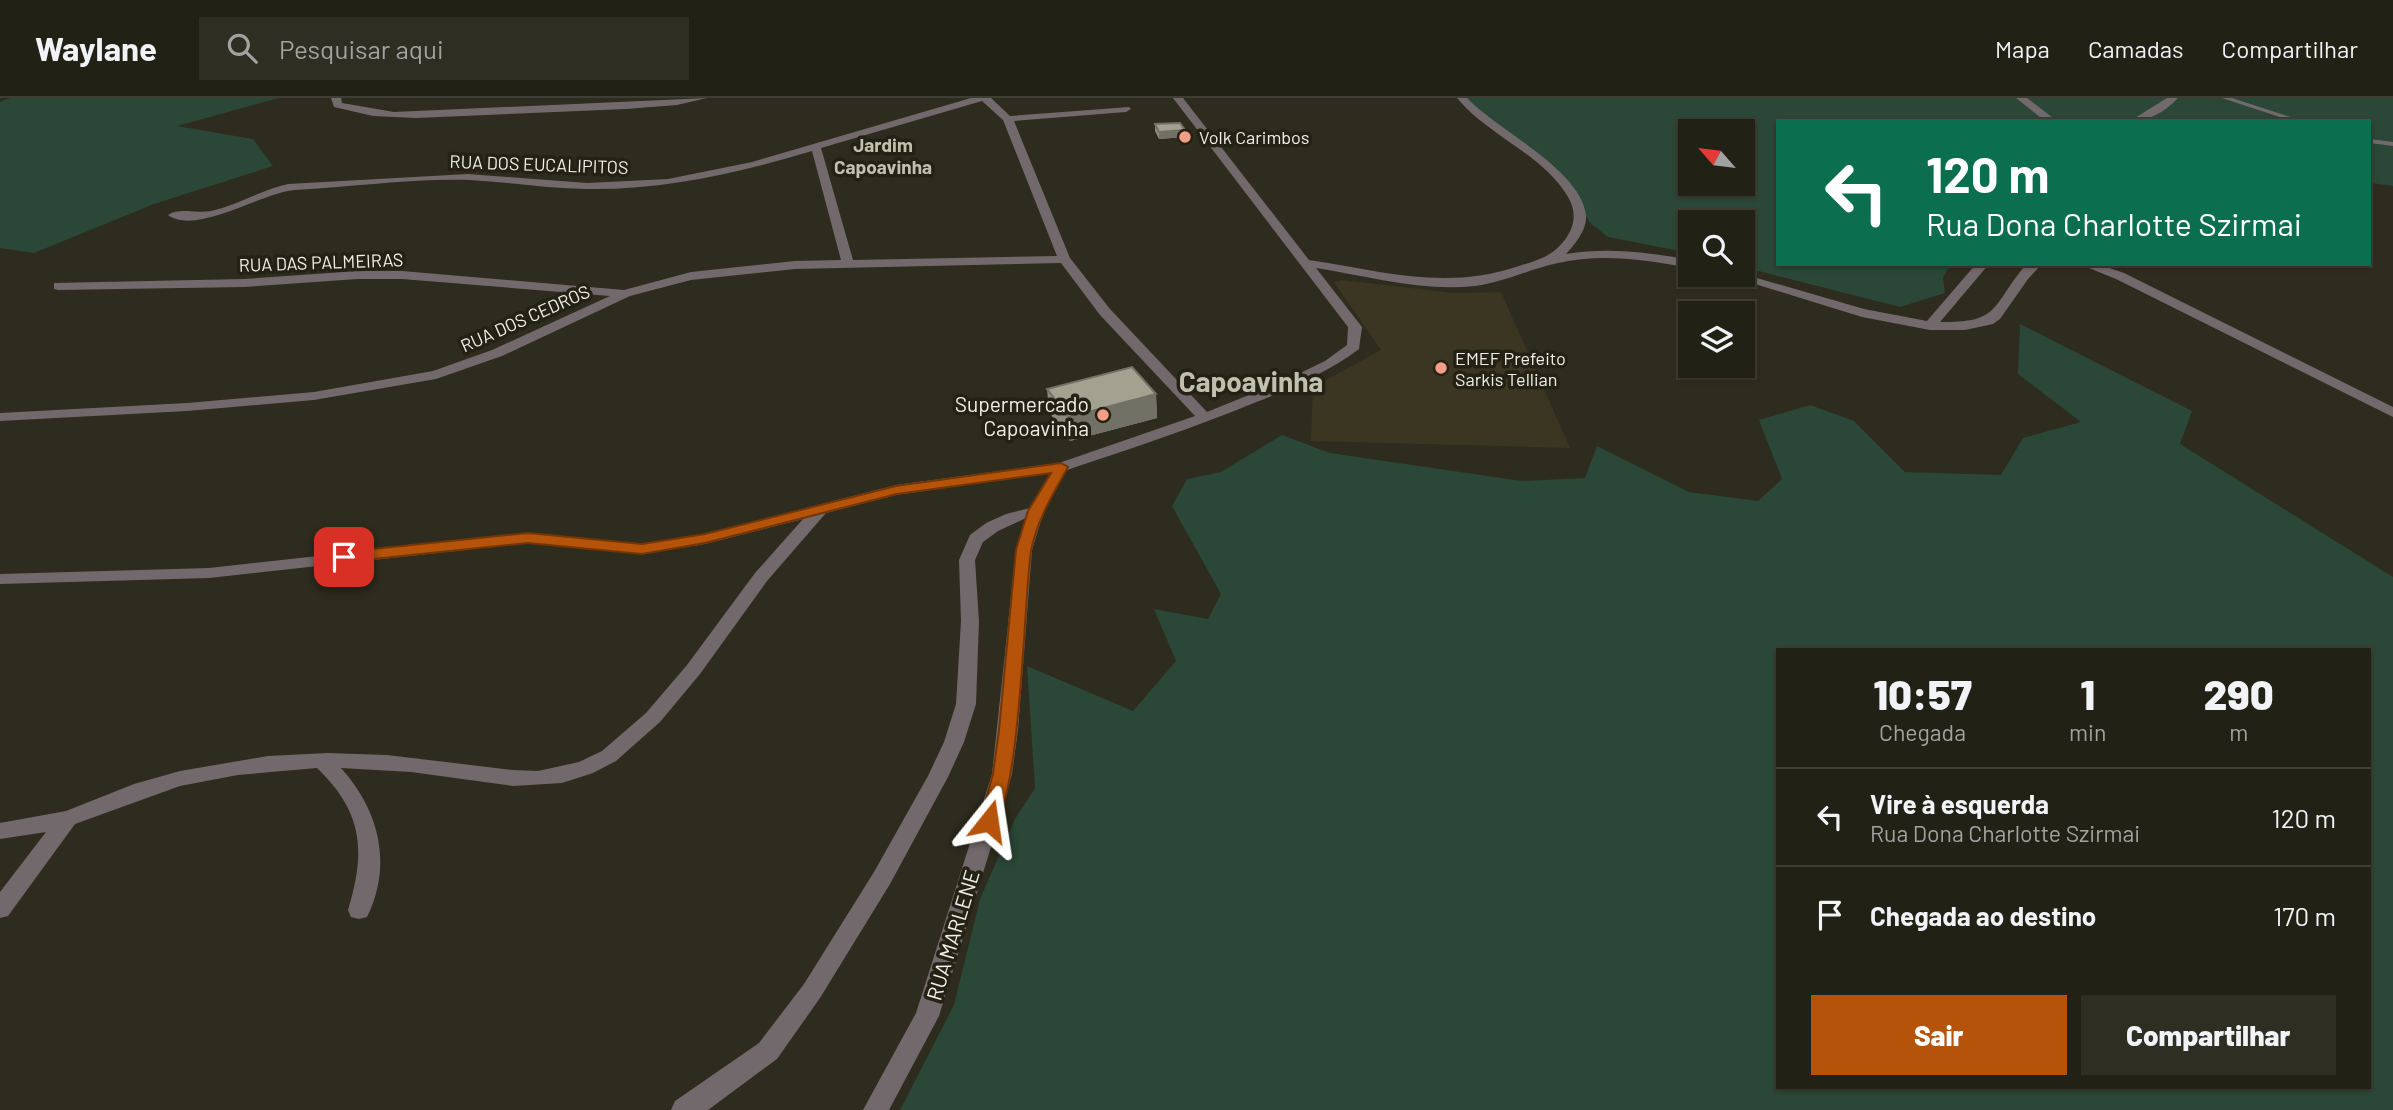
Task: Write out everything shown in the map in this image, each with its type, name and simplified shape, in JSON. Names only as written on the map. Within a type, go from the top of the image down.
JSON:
[{"type":"street","points":[[336,98],[337,105],[353,112],[398,113],[640,106],[702,98]]},
{"type":"street","points":[[983,98],[1008,119],[1064,259],[1105,312],[1205,418]]},
{"type":"street","name":"RUA DOS EUCALIPITOS","points":[[174,215],[211,215],[262,194],[288,187],[468,177],[587,186],[668,182],[712,176],[983,98]]},
{"type":"street","points":[[0,579],[208,573],[528,538],[642,549],[705,539],[896,490],[1061,467],[1205,418],[1293,382],[1330,363],[1354,346],[1355,327],[1308,262],[1178,98]]},
{"type":"street","points":[[1462,98],[1477,114],[1542,163],[1576,203],[1580,215],[1577,229],[1553,260]]},
{"type":"street","points":[[2021,98],[2049,119]]},
{"type":"street","points":[[2139,119],[2160,109],[2174,98]]},
{"type":"street","points":[[1008,119],[1126,109]]},
{"type":"street","points":[[816,148],[848,264]]},
{"type":"street","points":[[1308,262],[1413,278],[1472,282],[1553,260],[1599,254],[1654,257],[1678,262]]},
{"type":"street","name":"RUA DOS CEDROS","points":[[0,417],[174,408],[314,396],[411,380],[498,353],[626,293],[691,276],[739,270],[848,264],[1064,259]]},
{"type":"street","points":[[1930,326],[1981,266]]},
{"type":"street","points":[[1755,281],[1878,315],[1930,326],[1953,327],[1989,320],[2034,266]]},
{"type":"street","points":[[2091,266],[2120,276],[2393,413]]},
{"type":"street","name":"RUA DAS PALMEIRAS","points":[[58,286],[244,283],[358,275],[402,275],[626,293]]},
{"type":"street","name":"RUA MARLENE","points":[[876,1110],[927,1016],[1002,774],[1024,550],[1036,511],[1061,467]]},
{"type":"street","points":[[0,831],[67,818],[152,786],[226,769],[322,761],[387,762],[480,775],[539,778],[586,768],[620,747],[673,696],[745,598],[819,511]]},
{"type":"street","points":[[684,1110],[692,1107],[768,1051],[812,992],[882,878],[938,777],[954,742],[966,704],[970,621],[967,560],[976,539],[992,527],[1012,517],[1036,511]]},
{"type":"street","points":[[322,761],[341,778],[357,802],[367,838],[370,866],[359,910]]},
{"type":"street","points":[[0,909],[67,818]]},
{"type":"lane","points":[[2225,98],[2293,119]]},
{"type":"lane","points":[[2371,141],[2393,144]]},
{"type":"shaded area","name":"EMEF Prefeito Sarkis Tellian","points":[[1342,280],[1454,293],[1501,292],[1570,448],[1311,441],[1313,387],[1381,350],[1334,282]]},
{"type":"green space","points":[[10,98],[279,98],[177,126],[253,139],[273,166],[154,204],[34,253],[0,248],[0,102]]},
{"type":"green space","points":[[1465,98],[2393,98],[2393,186],[2371,183],[2371,119],[1776,119],[1776,266],[1949,266],[1943,278],[1945,293],[1900,307],[1755,270],[1755,210],[1678,210],[1678,251],[1608,237],[1590,223],[1569,187]]},
{"type":"green space","points":[[2020,324],[2192,411],[2180,444],[2393,577],[2393,1110],[900,1110],[954,1005],[980,899],[1015,819],[1035,788],[1027,666],[1133,711],[1176,661],[1154,609],[1208,619],[1221,594],[1172,506],[1187,479],[1221,472],[1282,435],[1330,453],[1522,481],[1585,478],[1597,446],[1689,492],[1758,501],[1782,479],[1759,420],[1810,405],[1854,421],[1905,472],[2001,475],[2023,438],[2081,422],[2018,374]]},
{"type":"building","points":[[1180,123],[1185,130],[1159,132],[1155,124]]},
{"type":"building","points":[[1132,367],[1156,394],[1069,417],[1047,389]]},
{"type":"place","name":"Volk Carimbos","points":[[1185,137]]},
{"type":"place","name":"EMEF Prefeito Sarkis Tellian","points":[[1441,368]]},
{"type":"place","name":"Supermercado Capoavinha","points":[[1103,415]]},
{"type":"district","name":"Jardim Capoavinha","points":[[883,155]]},
{"type":"district","name":"Capoavinha","points":[[1251,381]]},
{"type":"route","points":[[344,557],[528,538],[642,549],[705,539],[896,490],[1061,467],[1036,511],[1024,550],[1018,590],[1008,730],[1002,774],[989,821]]}]
